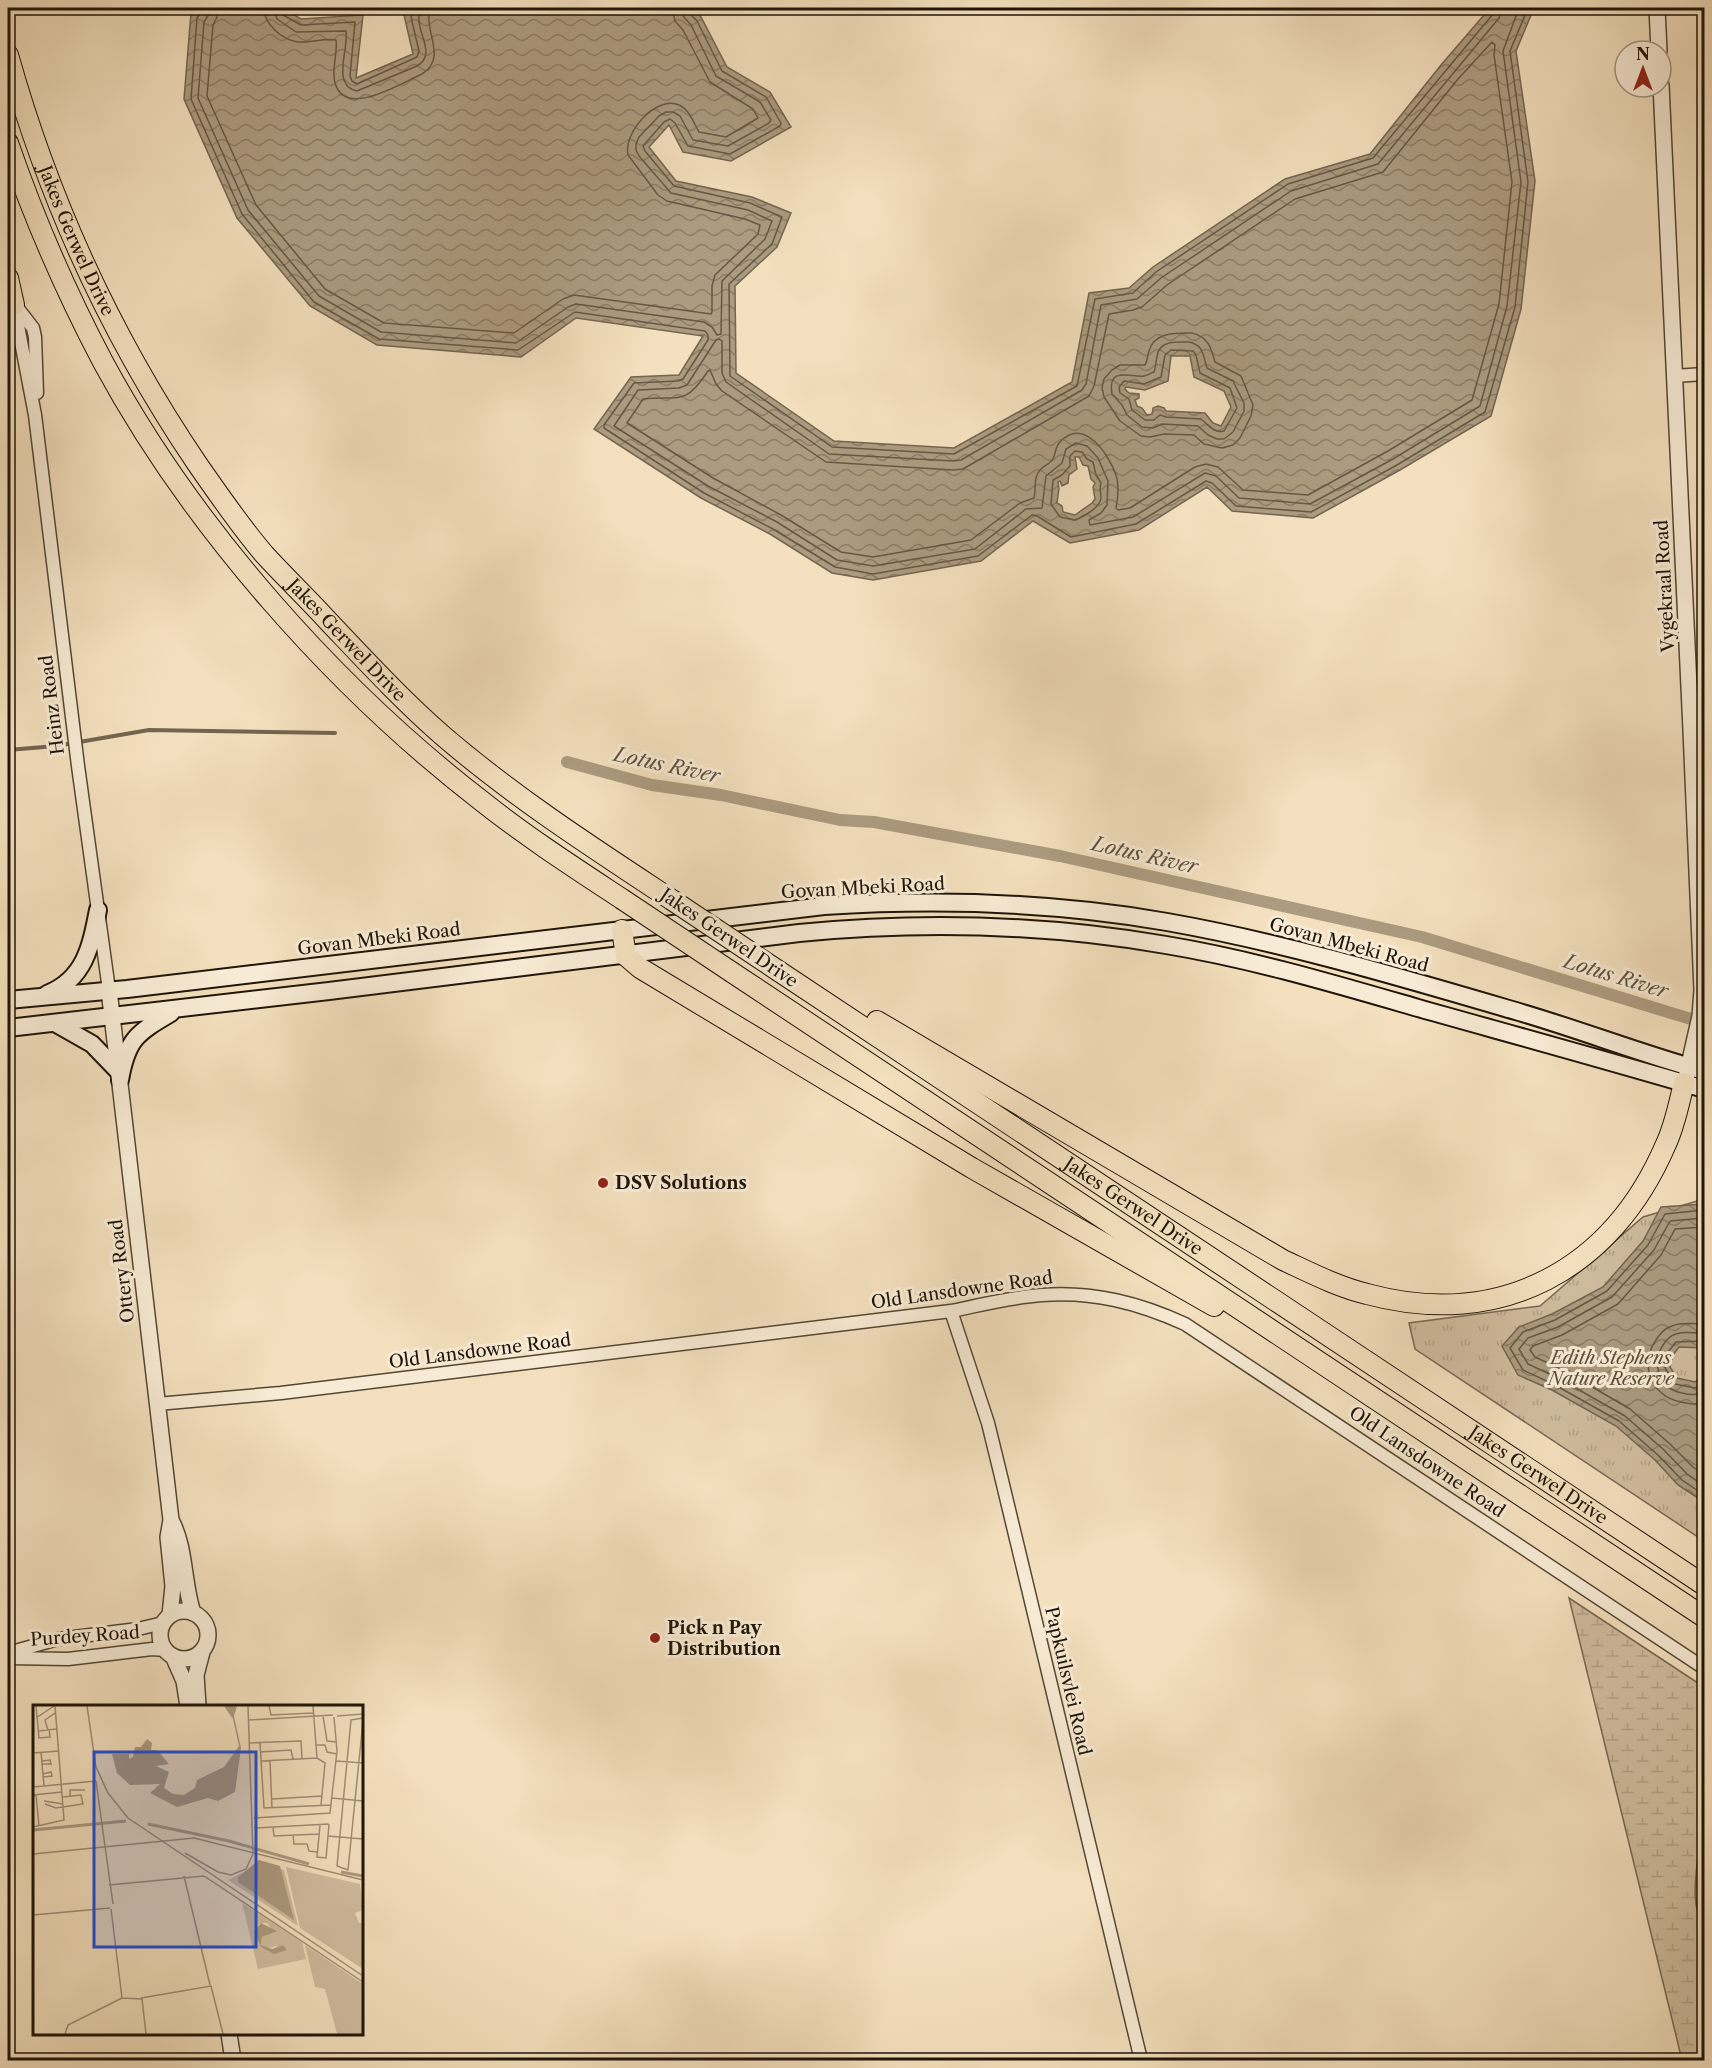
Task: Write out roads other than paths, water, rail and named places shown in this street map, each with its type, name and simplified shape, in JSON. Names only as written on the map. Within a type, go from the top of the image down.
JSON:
[{"type":"highway","name":"Jakes Gerwel Drive","points":[[8,55],[18,92],[60,208],[93,282],[123,341],[171,425],[218,494],[263,553],[379,676],[442,735],[505,786],[672,900],[1704,1586]]},
{"type":"highway","name":"Jakes Gerwel Drive","points":[[8,143],[66,287],[104,363],[147,436],[246,570],[294,626],[357,693],[422,753],[483,803],[552,852],[1704,1617]]},
{"type":"highway","points":[[8,278],[10,311]]},
{"type":"highway","points":[[622,930],[626,956],[640,968],[972,1168],[1358,1387]]},
{"type":"highway","points":[[787,976],[874,1020],[1283,1260],[1339,1286],[1377,1297],[1415,1303],[1452,1305],[1511,1295],[1561,1273],[1606,1238],[1643,1189],[1667,1144],[1692,1074]]},
{"type":"main road","name":"Govan Mbeki Road","points":[[8,1000],[789,910],[858,904],[978,904],[1114,914],[1237,936],[1327,958],[1520,1012],[1692,1074],[1704,1089]]},
{"type":"main road","points":[[38,998],[65,984],[80,967],[92,945],[98,910]]},
{"type":"main road","name":"Govan Mbeki Road","points":[[8,1028],[176,1010],[856,927],[977,926],[1091,934],[1165,944],[1238,959],[1692,1074]]},
{"type":"main road","points":[[120,1076],[129,1045],[158,1020],[176,1010]]},
{"type":"main road","points":[[55,1023],[92,1044],[120,1076]]},
{"type":"street","points":[[1657,8],[1658,39]]},
{"type":"street","name":"Vygekraal Road","points":[[1662,99],[1674,376],[1697,699],[1701,990],[1692,1074]]},
{"type":"street","points":[[10,311],[22,341]]},
{"type":"street","name":"Heinz Road","points":[[10,311],[22,341],[35,415],[78,766],[110,990]]},
{"type":"street","name":"Heinz Road","points":[[10,311],[25,316],[33,328],[37,390],[35,415]]},
{"type":"street","points":[[1674,376],[1704,374]]},
{"type":"street","name":"Ottery Road","points":[[110,990],[171,1520],[168,1537],[172,1586],[167,1619]]},
{"type":"street","name":"Old Lansdowne Road","points":[[157,1404],[281,1393],[951,1311],[1041,1295],[1084,1295],[1126,1302],[1177,1321],[1219,1346],[1704,1668]]},
{"type":"street","name":"Papkuilsvlei Road","points":[[951,1311],[981,1402],[999,1468],[1141,2061]]},
{"type":"street","name":"Ottery Road","points":[[171,1520],[179,1536],[186,1589],[193,1612]]},
{"type":"street","points":[[188,1705],[184,1681],[161,1642],[160,1632],[167,1619],[177,1612],[193,1612],[205,1623],[208,1630],[208,1638],[196,1676],[198,1705]]},
{"type":"street","name":"Purdey Road","points":[[8,1653],[58,1639],[138,1629],[167,1619]]},
{"type":"street","name":"Purdey Road","points":[[8,1658],[68,1659],[142,1650],[169,1653]]},
{"type":"street","points":[[169,1653],[188,1659],[202,1652]]},
{"type":"street","points":[[230,2035],[233,2061]]},
{"type":"water","points":[[200,8],[282,8],[301,19],[363,15],[356,78],[413,54],[404,15],[409,8],[692,8],[701,17],[727,67],[770,92],[791,127],[731,161],[683,152],[669,125],[649,147],[676,181],[752,197],[791,213],[777,247],[735,286],[736,373],[834,441],[954,448],[1072,382],[1089,293],[1129,288],[1153,267],[1285,179],[1370,154],[1490,8],[1534,8],[1516,51],[1535,181],[1521,309],[1491,416],[1313,518],[1232,511],[1207,487],[1139,530],[1070,543],[1033,521],[981,561],[873,580],[832,573],[770,534],[701,498],[594,429],[631,377],[679,375],[703,336],[576,318],[521,357],[377,345],[310,306],[237,218],[184,99],[191,13]],"holes":[[[1171,356],[1190,356],[1194,377],[1224,391],[1231,407],[1221,426],[1213,423],[1205,413],[1166,411],[1158,406],[1153,408],[1152,414],[1147,415],[1142,408],[1137,406],[1135,400],[1139,398],[1139,394],[1129,393],[1126,387],[1145,390],[1168,381]],[[1075,457],[1079,457],[1083,465],[1088,466],[1091,479],[1095,483],[1093,487],[1095,499],[1075,515],[1063,512],[1062,506],[1057,503],[1058,482],[1060,481],[1062,486],[1068,483],[1069,475],[1077,469]]]},
{"type":"water","points":[[1704,1204],[1704,1348],[1679,1347],[1673,1355],[1670,1367],[1677,1378],[1695,1382],[1704,1375],[1704,1502],[1678,1485],[1655,1460],[1616,1426],[1552,1390],[1518,1375],[1502,1346],[1519,1327],[1552,1314],[1603,1287],[1643,1241],[1661,1207]]},
{"type":"water","points":[[1704,1858],[1704,1926],[1696,1904],[1695,1888],[1697,1864]]},
{"type":"waterway","points":[[8,750],[56,746],[149,730],[335,733]]},
{"type":"waterway","name":"Lotus River","points":[[567,762],[652,785],[721,795],[840,820],[874,822],[1060,856],[1422,937],[1704,1023]]},
{"type":"place","name":"DSV Solutions","points":[[603,1183]]},
{"type":"place","name":"Pick n Pay Distribution","points":[[655,1638]]},
{"type":"park label","name":"Edith Stephens Nature Reserve","points":[[1611,1368]]}]
